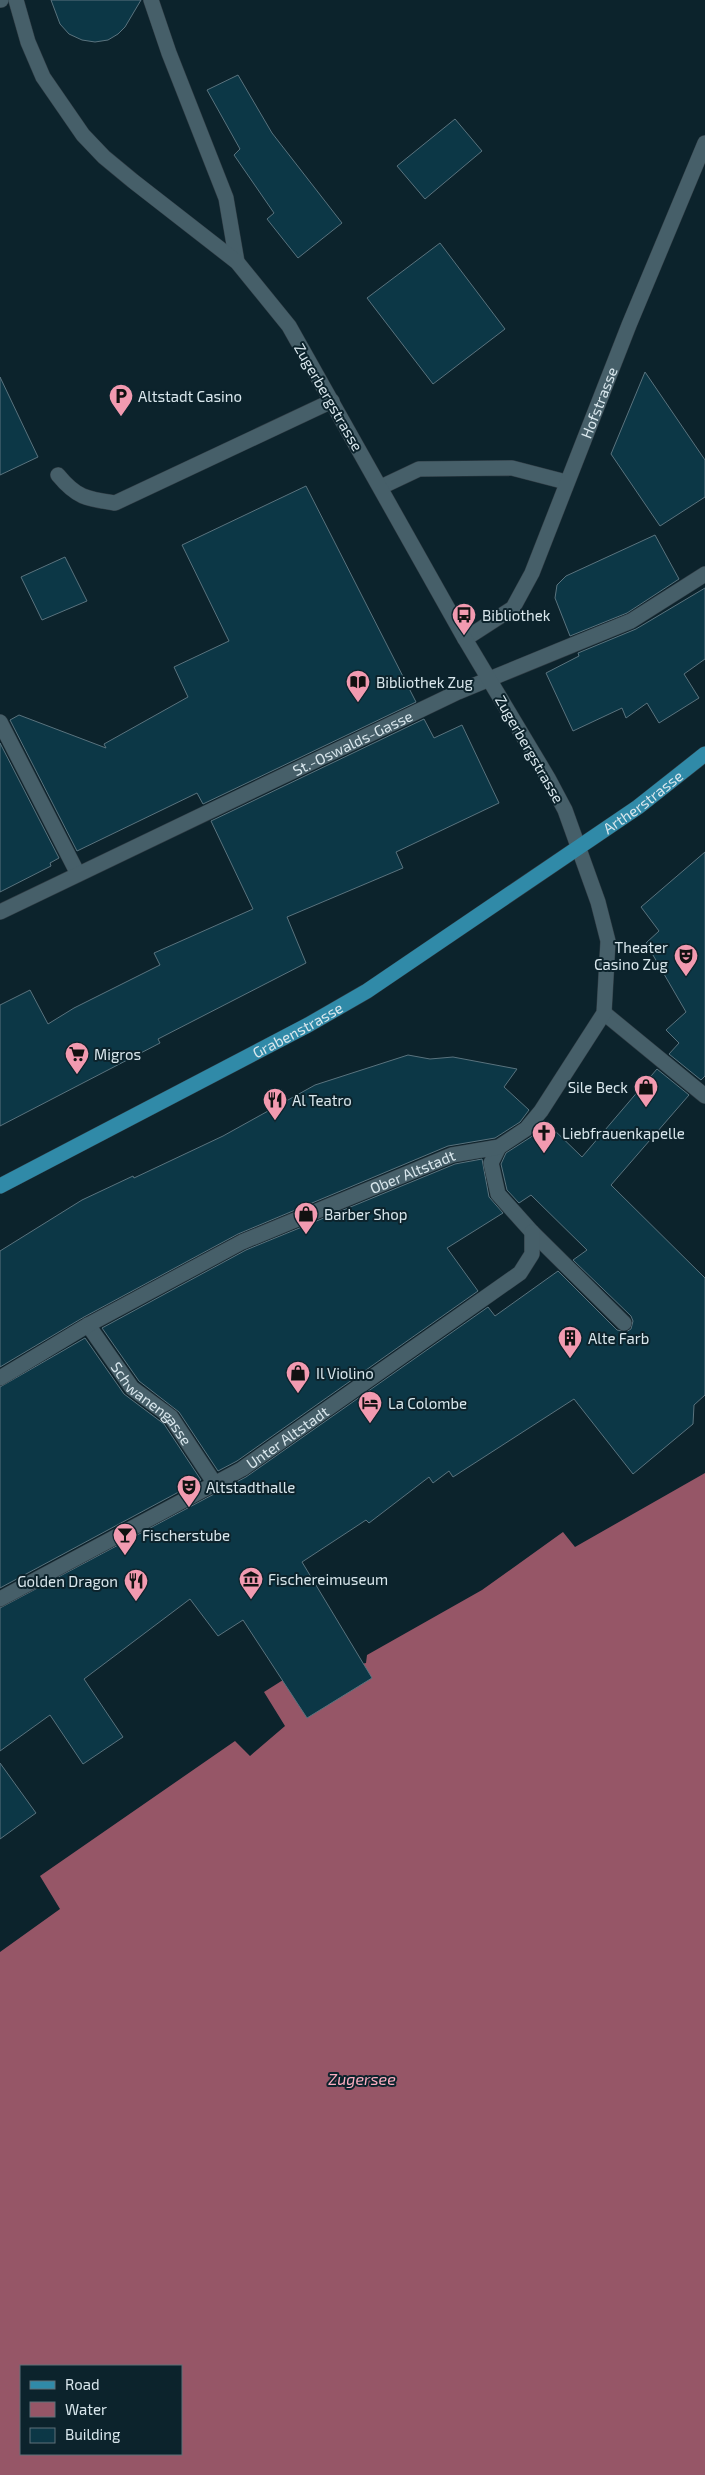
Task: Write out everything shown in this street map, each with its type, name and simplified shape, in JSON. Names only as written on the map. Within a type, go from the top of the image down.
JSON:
[{"type":"main road","name":"Artherstrasse","points":[[579,848],[638,807],[705,754]]},
{"type":"main road","name":"Grabenstrasse","points":[[0,1186],[342,1005],[462,928],[579,848]]},
{"type":"street","name":"Zugerbergstrasse","points":[[16,0],[28,42],[42,77],[83,135],[104,157],[133,181],[237,262],[289,326],[465,639],[548,778],[565,810],[579,848]]},
{"type":"street","points":[[151,0],[169,53],[226,198],[237,262]]},
{"type":"street","name":"Hofstrasse","points":[[465,639],[513,608],[532,573],[566,482],[705,143]]},
{"type":"street","points":[[58,475],[66,485],[86,499],[115,503],[332,401]]},
{"type":"street","points":[[381,487],[419,469],[512,468],[566,482]]},
{"type":"street","name":"St.-Oswalds-Gasse","points":[[0,912],[488,679],[631,620],[705,574]]},
{"type":"street","points":[[0,722],[78,874]]},
{"type":"street","name":"Ober Altstadt","points":[[0,1378],[88,1325],[242,1242],[452,1155],[499,1147],[526,1129],[541,1111],[604,1013],[608,941],[598,902],[591,887],[579,848]]},
{"type":"street","points":[[604,1013],[705,1096]]},
{"type":"street","points":[[499,1147],[491,1163],[498,1194],[532,1232],[624,1323]]},
{"type":"street","name":"Unter Altstadt","points":[[0,1599],[215,1484],[267,1452],[520,1272],[532,1254],[532,1232]]},
{"type":"street","name":"Schwanengasse","points":[[88,1325],[132,1388],[170,1417],[215,1484]]},
{"type":"water","name":"Zugersee","points":[[705,1473],[705,2475],[0,2475],[0,1952],[60,1909],[40,1876],[235,1741],[250,1756],[285,1726],[264,1692],[283,1680],[366,1663],[367,1655],[482,1590],[563,1532],[575,1547]]},
{"type":"building","points":[[51,0],[141,0],[125,27],[118,34],[108,40],[95,42],[82,40],[69,34],[60,24]]},
{"type":"building","points":[[238,75],[272,133],[342,223],[298,258],[267,219],[274,213],[234,155],[240,149],[207,90]]},
{"type":"building","points":[[455,119],[482,151],[425,199],[397,166]]},
{"type":"building","points":[[440,243],[505,329],[433,384],[367,298]]},
{"type":"building","points":[[645,372],[705,460],[705,497],[660,526],[611,454]]},
{"type":"building","points":[[0,377],[38,457],[0,475]]},
{"type":"building","points":[[306,486],[416,702],[203,804],[197,793],[77,851],[10,720],[19,715],[106,748],[104,744],[188,697],[174,667],[229,641],[182,545]]},
{"type":"building","points":[[655,535],[679,579],[627,613],[570,636],[555,598],[557,585],[566,576]]},
{"type":"building","points":[[65,557],[87,601],[42,620],[21,577]]},
{"type":"building","points":[[705,588],[705,659],[684,674],[699,698],[659,723],[647,703],[626,718],[622,708],[573,731],[546,673],[579,656],[578,653],[636,629]]},
{"type":"building","points":[[424,719],[434,738],[462,725],[499,803],[396,852],[403,868],[287,917],[306,963],[158,1039],[160,1043],[0,1126],[0,1005],[30,990],[48,1024],[74,1008],[160,965],[154,953],[253,909],[211,821]]},
{"type":"building","points":[[0,743],[59,858],[50,863],[51,866],[0,892]]},
{"type":"building","name":"Theater Casino Zug","points":[[705,852],[705,1076],[701,1080],[669,1054],[679,1043],[666,1030],[686,1012],[646,943],[659,931],[641,907]]},
{"type":"building","points":[[408,1055],[430,1059],[453,1057],[517,1069],[504,1087],[529,1110],[520,1122],[495,1138],[448,1146],[238,1234],[84,1317],[0,1367],[0,1251],[82,1200],[223,1136],[315,1085]]},
{"type":"building","points":[[657,1069],[689,1095],[611,1185],[705,1278],[705,1395],[694,1405],[693,1424],[633,1474],[574,1399],[453,1477],[449,1471],[433,1483],[429,1477],[369,1523],[366,1520],[302,1562],[372,1678],[307,1718],[243,1620],[218,1636],[190,1599],[84,1679],[123,1737],[83,1764],[50,1715],[0,1751],[0,1608],[246,1477],[488,1307],[495,1316],[558,1271],[617,1330],[626,1332],[631,1329],[633,1321],[631,1316],[573,1260],[587,1250],[531,1195],[519,1203],[507,1190],[501,1164],[506,1153],[531,1137],[543,1123],[548,1124],[582,1157]]},
{"type":"building","points":[[482,1159],[489,1197],[503,1213],[447,1248],[478,1291],[237,1461],[218,1471],[179,1412],[139,1381],[102,1328],[246,1250],[455,1164]]},
{"type":"building","points":[[85,1338],[124,1394],[164,1424],[201,1480],[0,1588],[0,1387]]},
{"type":"building","points":[[0,1763],[36,1813],[0,1839]]},
{"type":"place","name":"Altstadt Casino","points":[[121,417]]},
{"type":"place","name":"Bibliothek","points":[[464,636]]},
{"type":"place","name":"Bibliothek Zug","points":[[358,703]]},
{"type":"place","name":"Theater Casino Zug","points":[[686,977]]},
{"type":"place","name":"Migros","points":[[77,1075]]},
{"type":"place","name":"Sile Beck","points":[[646,1108]]},
{"type":"place","name":"Al Teatro","points":[[275,1121]]},
{"type":"place","name":"Liebfrauenkapelle","points":[[544,1154]]},
{"type":"place","name":"Barber Shop","points":[[306,1235]]},
{"type":"place","name":"Alte Farb","points":[[570,1359]]},
{"type":"place","name":"Il Violino","points":[[298,1394]]},
{"type":"place","name":"La Colombe","points":[[370,1424]]},
{"type":"place","name":"Altstadthalle","points":[[189,1508]]},
{"type":"place","name":"Fischerstube","points":[[125,1556]]},
{"type":"place","name":"Fischereimuseum","points":[[251,1600]]},
{"type":"place","name":"Golden Dragon","points":[[136,1602]]}]
